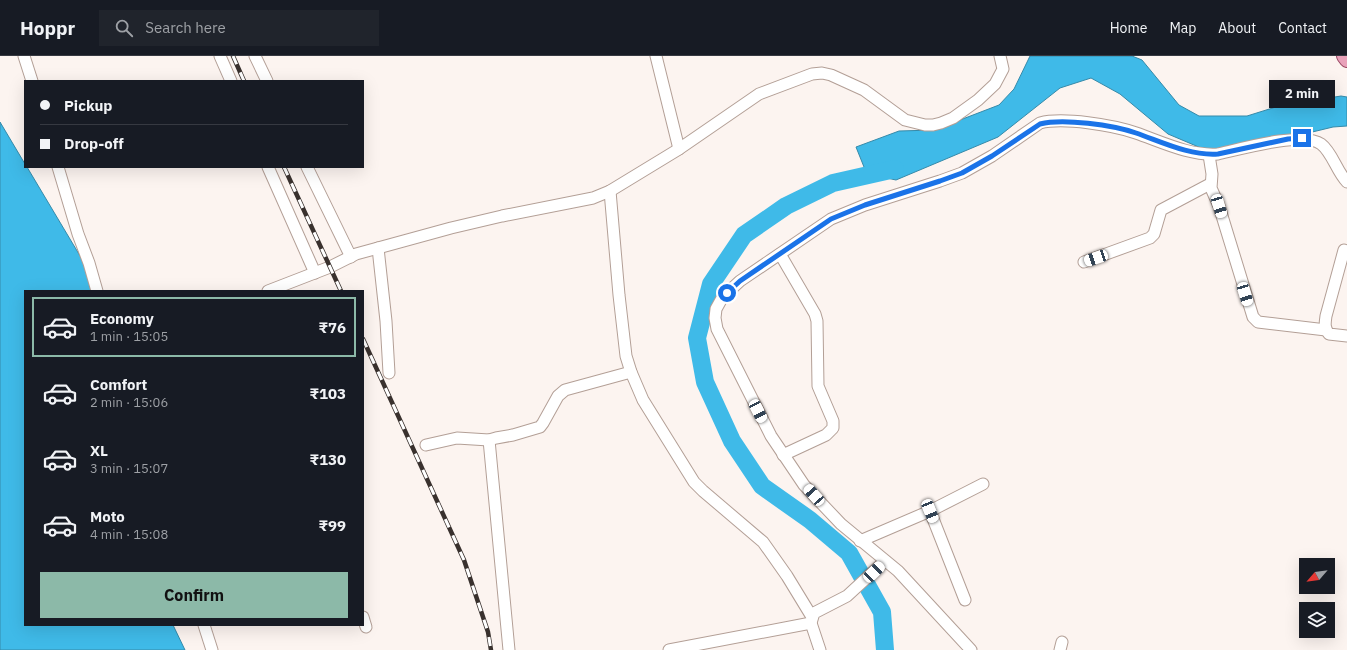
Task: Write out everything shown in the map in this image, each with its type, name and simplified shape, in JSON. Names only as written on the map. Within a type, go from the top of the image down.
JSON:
[{"type":"main road","points":[[1344,56],[1347,60]]},
{"type":"street","points":[[24,56],[32,80]]},
{"type":"street","points":[[220,56],[231,80]]},
{"type":"street","points":[[255,56],[267,80]]},
{"type":"street","points":[[656,56],[678,149]]},
{"type":"street","points":[[271,290],[330,267],[351,257],[378,248],[502,216],[593,198],[610,191],[678,149],[759,94],[812,74],[822,73],[831,75],[864,90],[905,120],[925,126],[933,126],[953,118],[978,100],[996,84],[1003,69],[1000,56]]},
{"type":"street","points":[[971,650],[898,571],[841,524],[809,490],[794,471],[771,436],[717,329],[714,318],[716,308],[721,300],[740,281],[831,219],[865,205],[962,173],[992,156],[1040,124],[1048,121],[1062,121],[1124,129],[1175,147],[1209,155],[1288,139],[1302,138],[1313,140],[1325,148],[1347,182]]},
{"type":"street","points":[[1209,155],[1212,174],[1210,184],[1219,206],[1253,317],[1258,322],[1326,330],[1329,334],[1347,336]]},
{"type":"street","points":[[58,168],[97,290]]},
{"type":"street","points":[[268,168],[315,273]]},
{"type":"street","points":[[307,168],[351,257]]},
{"type":"street","points":[[1084,262],[1150,238],[1154,234],[1161,210],[1210,184]]},
{"type":"street","points":[[610,191],[626,356],[643,400],[694,482],[763,542],[786,576],[812,620],[820,650]]},
{"type":"street","points":[[378,248],[386,321],[389,373]]},
{"type":"street","points":[[1326,330],[1326,316],[1344,250]]},
{"type":"street","points":[[780,254],[818,321],[818,386],[833,421],[833,428],[826,435],[783,454]]},
{"type":"street","points":[[426,445],[457,438],[489,440],[540,427],[558,396],[565,390],[631,372]]},
{"type":"street","points":[[489,440],[509,650]]},
{"type":"street","points":[[860,541],[930,511],[983,484]]},
{"type":"street","points":[[930,511],[965,600]]},
{"type":"street","points":[[812,620],[814,613],[847,596],[885,561]]},
{"type":"street","points":[[669,650],[812,620]]},
{"type":"street","points":[[204,626],[212,650]]},
{"type":"water","points":[[1030,56],[1132,56],[1142,60],[1179,105],[1199,116],[1247,116],[1279,106],[1341,96],[1347,97],[1347,126],[1333,127],[1234,151],[1201,148],[1168,134],[1120,94],[1091,78],[1060,88],[998,137],[896,180],[873,175],[864,167],[856,147],[899,131],[934,130],[999,105],[1014,89]]},
{"type":"water","points":[[0,122],[24,162],[24,168],[28,168],[100,290],[24,290],[24,626],[173,626],[185,650],[0,650]]},
{"type":"waterway","points":[[885,650],[882,612],[849,553],[810,520],[762,486],[732,441],[705,382],[697,338],[711,284],[744,235],[786,206],[833,183],[895,169]]},
{"type":"railway","points":[[233,56],[244,80]]},
{"type":"railway","points":[[284,168],[341,290]]},
{"type":"railway","points":[[364,341],[464,560],[488,632],[491,650]]},
{"type":"route","points":[[727,293],[740,281],[831,219],[865,205],[962,173],[992,156],[1030,129],[1048,121],[1062,121],[1124,129],[1175,147],[1209,155],[1288,139],[1302,138]]}]
